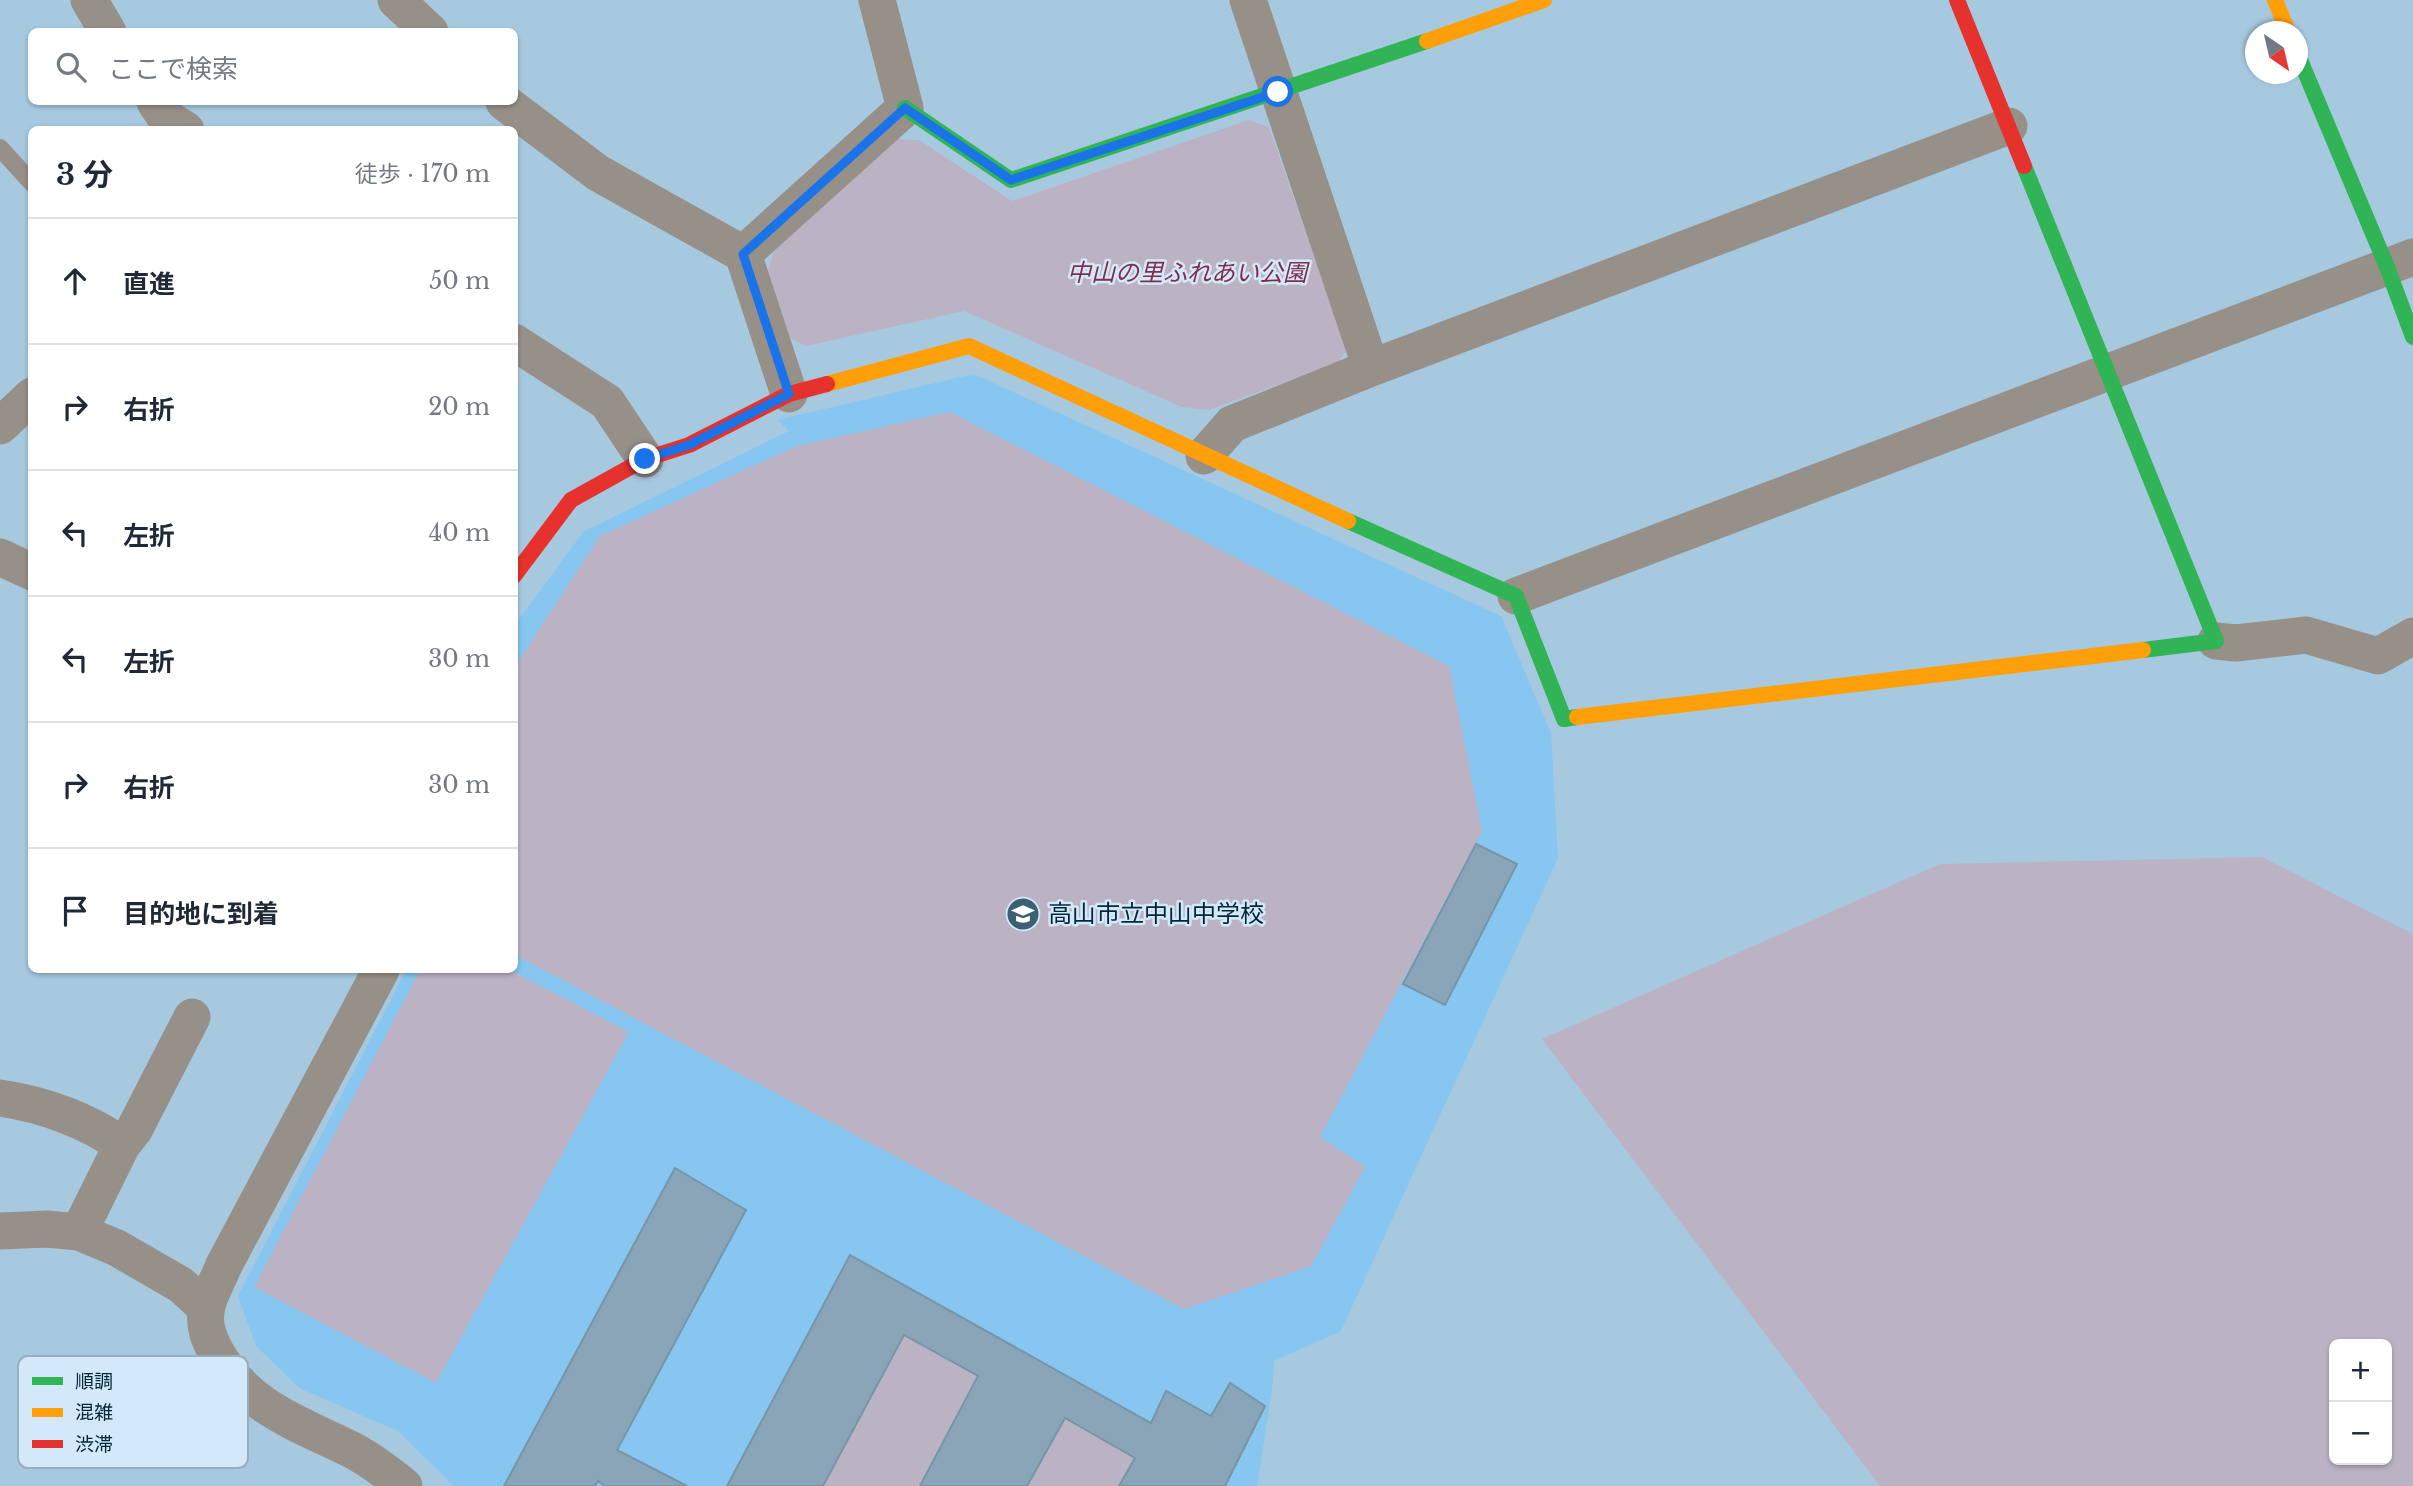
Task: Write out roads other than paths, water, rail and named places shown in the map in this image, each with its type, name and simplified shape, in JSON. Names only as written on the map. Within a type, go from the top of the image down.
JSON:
[{"type":"street","points":[[89,0],[106,28]]},
{"type":"street","points":[[396,0],[426,28]]},
{"type":"street","points":[[877,0],[905,108],[1011,180],[1544,0]]},
{"type":"street","points":[[1248,0],[1371,368]]},
{"type":"street","points":[[1957,0],[2216,641]]},
{"type":"street","points":[[2275,0],[2284,21]]},
{"type":"street","points":[[2308,75],[2400,262],[2413,337]]},
{"type":"street","points":[[157,105],[165,117],[180,126]]},
{"type":"street","points":[[508,105],[598,173],[743,254],[789,394]]},
{"type":"street","points":[[743,254],[905,108]]},
{"type":"street","points":[[1204,456],[1232,424],[1371,368],[2008,126]]},
{"type":"street","points":[[1516,596],[2400,262]]},
{"type":"street","points":[[518,345],[607,402],[645,459]]},
{"type":"street","points":[[518,571],[571,500],[645,459],[689,445],[789,394],[969,346],[1204,456],[1516,596],[1564,719],[2216,641],[2236,643],[2305,635],[2378,656],[2413,636]]},
{"type":"street","points":[[0,426],[28,400]]},
{"type":"street","points":[[0,557],[28,570]]},
{"type":"street","points":[[218,1356],[205,1325],[206,1308],[223,1267],[379,973]]},
{"type":"street","points":[[79,1232],[122,1145],[134,1130],[192,1017]]},
{"type":"street","points":[[0,1098],[24,1102],[100,1130],[122,1145]]},
{"type":"street","points":[[0,1231],[47,1229],[79,1232],[117,1248],[181,1285],[206,1308]]},
{"type":"street","points":[[248,1390],[264,1406],[296,1425],[353,1451],[381,1467],[404,1486]]},
{"type":"lane","points":[[0,148],[28,179]]},
{"type":"place","name":"高山市立中山中学校","points":[[1023,914]]},
{"type":"park label","name":"中山の里ふれあい公園","points":[[1187,273]]}]
